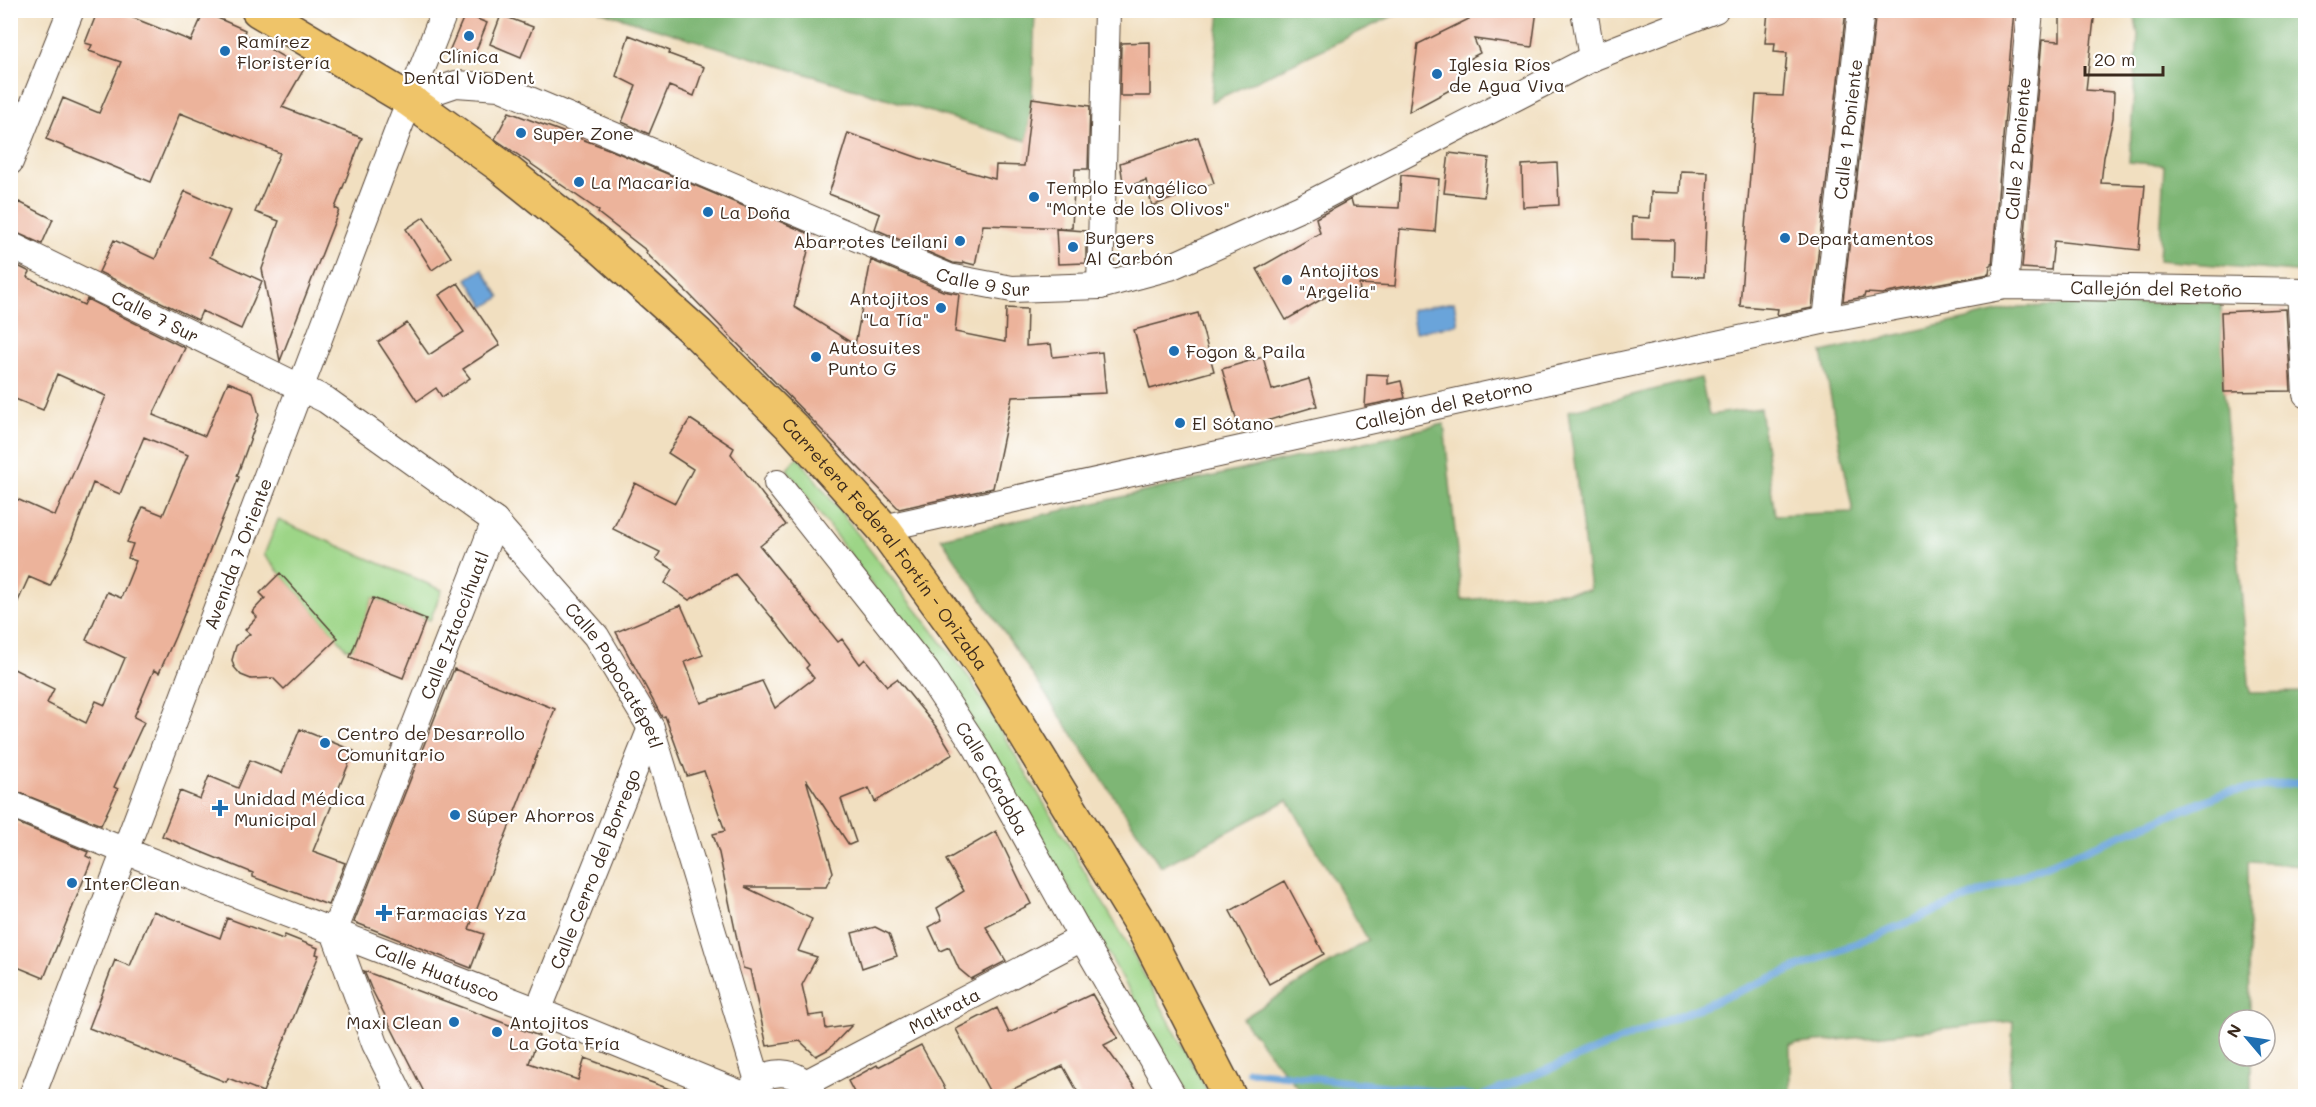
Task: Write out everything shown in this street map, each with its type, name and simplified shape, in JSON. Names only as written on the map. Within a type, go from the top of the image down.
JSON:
[{"type":"main road","points":[[258,10],[409,100]]},
{"type":"main road","name":"Carretera Federal Fortín - Orizaba","points":[[409,100],[498,164],[601,247],[698,334],[794,429],[883,528],[985,669],[1144,930],[1229,1096]]},
{"type":"street","points":[[10,162],[71,10]]},
{"type":"street","name":"Avenida 7 Oriente","points":[[32,1096],[300,386],[445,10]]},
{"type":"street","points":[[1100,286],[1107,10]]},
{"type":"street","points":[[1584,10],[1592,58]]},
{"type":"street","name":"Calle 9 Sur","points":[[409,100],[456,84],[499,87],[949,277],[1012,289],[1100,286],[1170,267],[1301,208],[1592,58],[1715,10]]},
{"type":"street","name":"Calle 1 Poniente","points":[[1826,320],[1861,10]]},
{"type":"street","name":"Calle 2 Poniente","points":[[2005,286],[2030,10]]},
{"type":"street","name":"Calle 7 Sur","points":[[10,245],[300,386]]},
{"type":"street","name":"Callejón del Retorno","points":[[883,528],[1826,320],[2005,286]]},
{"type":"street","name":"Callejón del Retoño","points":[[2005,286],[2303,291]]},
{"type":"street","points":[[2303,291],[2306,394]]},
{"type":"street","name":"Calle Popocatépetl","points":[[300,386],[326,400],[495,521],[596,636],[651,728],[750,1091]]},
{"type":"street","name":"Calle Córdoba","points":[[777,483],[932,681],[976,747],[1173,1096]]},
{"type":"street","name":"Calle Iztaccíhuatl","points":[[334,932],[495,521]]},
{"type":"street","name":"Calle Cerro del Borrego","points":[[538,1011],[651,728]]},
{"type":"street","name":"Calle Huatusco","points":[[10,804],[125,851],[750,1091]]},
{"type":"street","points":[[334,932],[375,1044],[401,1096]]},
{"type":"street","name":"Maltrata","points":[[809,1090],[1082,938]]},
{"type":"street","points":[[750,1091],[777,1072],[797,1077],[809,1090]]},
{"type":"green space","points":[[1221,10],[1403,11],[1211,102]]},
{"type":"green space","points":[[599,11],[1035,11],[1032,98],[1027,141]]},
{"type":"green space","points":[[2134,11],[2305,11],[2305,273],[2159,260],[2164,165],[2129,162],[2138,35]]},
{"type":"green space","points":[[2221,301],[2224,392],[2250,693],[2306,692],[2305,865],[2248,862],[2250,1008],[2217,1008],[2217,1068],[2251,1068],[2251,1096],[2009,1096],[2013,1021],[1790,1045],[1790,1096],[1304,1096],[1242,1019],[1368,940],[1288,800],[1161,867],[941,538],[1444,424],[1462,600],[1590,590],[1568,411],[1701,378],[1709,415],[1760,408],[1775,515],[1853,512],[1822,352],[2020,307]]},
{"type":"green space","points":[[798,457],[970,679],[1124,938],[1210,1096],[1189,1096],[1105,948],[951,693],[787,469]]},
{"type":"green space","points":[[278,520],[442,590],[430,620],[373,598],[354,648],[347,649],[264,555]]},
{"type":"water","points":[[482,269],[500,297],[485,307],[467,279]]},
{"type":"water","points":[[1454,302],[1458,324],[1415,332],[1411,310]]},
{"type":"building","points":[[98,10],[128,10],[126,15],[191,41],[204,12],[245,30],[244,34],[304,69],[282,107],[362,138],[335,208],[339,210],[280,361],[262,269],[279,221],[255,212],[280,153],[180,113],[151,182],[46,139],[63,98],[99,113],[121,62],[89,51],[92,45],[85,43]]},
{"type":"building","name":"Iglesia Ríos de Agua Viva","points":[[1487,10],[1537,10],[1532,47],[1474,39],[1480,53],[1461,63],[1459,85],[1409,112],[1418,44]]},
{"type":"building","points":[[1846,10],[1812,308],[1777,315],[1778,309],[1740,306],[1756,95],[1783,96],[1787,53],[1774,52],[1775,43],[1765,43],[1768,11]]},
{"type":"building","points":[[1876,10],[2014,10],[1992,265],[1990,265],[1989,274],[1882,294],[1865,293],[1864,297],[1843,301]]},
{"type":"building","points":[[2060,10],[2095,10],[2086,90],[2114,92],[2113,118],[2101,183],[2145,185],[2139,250],[2054,241],[2051,270],[2022,268],[2042,40],[2060,41]]},
{"type":"building","name":"Clínica Dental VioDent","points":[[465,14],[487,23],[473,58],[450,49]]},
{"type":"building","points":[[501,15],[533,27],[521,57],[490,44]]},
{"type":"building","points":[[629,35],[704,67],[694,96],[669,86],[649,134],[622,122],[636,86],[616,76]]},
{"type":"building","points":[[1150,42],[1150,96],[1120,96],[1121,43]]},
{"type":"building","points":[[1032,98],[1090,106],[1088,169],[1075,169],[1072,228],[983,225],[975,265],[963,262],[963,264],[953,263],[875,229],[880,214],[829,194],[848,133],[919,158],[995,179],[996,165],[1024,166]]},
{"type":"building","points":[[509,112],[611,150],[812,235],[794,307],[855,345],[871,260],[943,291],[959,294],[955,332],[1005,342],[1006,308],[1027,309],[1026,346],[1051,344],[1053,357],[1102,352],[1106,393],[1012,397],[993,488],[899,509],[646,253],[647,251],[598,213],[599,211],[495,139]]},
{"type":"building","points":[[1198,137],[1214,183],[1152,206],[1146,180],[1124,188],[1120,163]]},
{"type":"building","points":[[1449,153],[1489,158],[1484,197],[1444,193]]},
{"type":"building","points":[[1557,163],[1559,205],[1523,207],[1522,165]]},
{"type":"building","points":[[1681,171],[1708,172],[1704,277],[1673,276],[1674,240],[1632,239],[1632,217],[1650,218],[1651,192],[1680,193]]},
{"type":"building","points":[[1401,175],[1439,179],[1435,232],[1400,229],[1395,286],[1359,284],[1360,291],[1334,292],[1286,320],[1257,269],[1320,233],[1316,218],[1351,199],[1353,206],[1399,208]]},
{"type":"building","points":[[185,191],[230,211],[210,257],[262,281],[241,329],[202,311],[198,320],[99,272],[114,240],[155,259]]},
{"type":"building","points":[[19,202],[53,219],[42,244],[10,230],[10,220]]},
{"type":"building","points":[[424,217],[451,257],[432,270],[406,229]]},
{"type":"building","name":"Burgers Al Carbón","points":[[1056,229],[1086,231],[1086,263],[1058,264]]},
{"type":"building","points":[[10,262],[30,272],[27,277],[84,305],[87,299],[185,348],[153,415],[205,436],[228,382],[253,392],[259,415],[237,476],[239,477],[175,637],[159,673],[154,670],[134,717],[144,722],[114,787],[118,789],[101,825],[10,789],[10,667],[54,689],[47,703],[86,723],[96,701],[105,705],[125,658],[86,640],[107,592],[121,598],[136,561],[128,558],[133,544],[127,542],[143,507],[163,515],[188,455],[144,437],[120,494],[93,483],[70,544],[50,586],[29,577],[10,619],[10,496],[55,516],[106,396],[57,374],[43,410],[10,397]]},
{"type":"building","points":[[458,283],[500,345],[463,369],[470,378],[442,397],[436,388],[417,401],[378,342],[407,323],[429,355],[464,332],[439,295]]},
{"type":"building","points":[[2286,309],[2291,391],[2224,392],[2221,312]]},
{"type":"building","name":"Fogon & Paila","points":[[1198,313],[1214,371],[1150,389],[1134,330]]},
{"type":"building","points":[[1263,357],[1272,390],[1309,379],[1317,406],[1239,429],[1222,369]]},
{"type":"building","points":[[1367,374],[1388,375],[1388,384],[1401,381],[1405,398],[1365,406]]},
{"type":"building","points":[[690,419],[734,448],[731,454],[786,525],[760,546],[838,642],[842,639],[860,664],[865,659],[887,686],[897,679],[937,728],[953,754],[875,802],[869,788],[841,799],[856,842],[849,845],[806,779],[833,872],[826,887],[745,887],[812,919],[798,951],[817,957],[802,985],[809,1016],[824,1014],[826,1029],[852,1025],[829,1049],[816,1056],[800,1041],[767,1046],[750,970],[743,968],[713,834],[725,831],[704,771],[687,776],[665,716],[662,717],[616,632],[681,605],[703,655],[685,662],[701,703],[762,681],[775,708],[814,678],[806,668],[809,665],[735,574],[689,600],[665,583],[673,569],[656,559],[660,552],[613,529],[635,483],[675,503],[693,469],[668,453]]},
{"type":"building","points":[[280,573],[338,638],[284,689],[273,678],[251,679],[241,675],[234,667],[232,660],[236,646],[250,634],[245,630],[257,617],[252,612],[265,598],[260,593]]},
{"type":"building","points":[[373,598],[426,619],[403,678],[350,657]]},
{"type":"building","name":"Súper Ahorros","points":[[454,669],[555,709],[469,929],[484,934],[471,968],[354,922]]},
{"type":"building","points":[[300,729],[354,751],[313,851],[345,863],[328,905],[253,877],[253,873],[162,836],[180,791],[200,799],[209,776],[238,788],[250,760],[282,773]]},
{"type":"building","points":[[10,820],[88,852],[86,856],[92,859],[44,978],[10,964]]},
{"type":"building","points":[[996,831],[1031,904],[986,927],[1006,961],[971,979],[959,969],[949,947],[940,951],[929,927],[942,920],[937,908],[964,891],[946,860]]},
{"type":"building","points":[[1285,881],[1324,954],[1269,984],[1230,911]]},
{"type":"building","points":[[153,911],[220,938],[227,918],[283,939],[285,935],[318,948],[316,954],[319,955],[263,1092],[228,1078],[226,1082],[89,1028],[115,960],[130,966]]},
{"type":"building","points":[[875,927],[889,934],[897,956],[862,968],[852,933]]},
{"type":"building","points":[[364,971],[539,1036],[529,1063],[578,1080],[585,1058],[683,1094],[682,1096],[426,1096]]},
{"type":"building","points":[[1092,994],[1118,1038],[1104,1045],[1141,1096],[1080,1096],[1063,1066],[998,1096],[992,1096],[956,1029],[997,1008],[1009,1033]]},
{"type":"building","points":[[921,1045],[949,1096],[856,1096],[848,1081]]},
{"type":"waterway","points":[[1483,1096],[2224,793],[2306,781]]},
{"type":"waterway","points":[[1249,1071],[1472,1096]]},
{"type":"place","name":"Clínica Dental VioDent","points":[[469,36]]},
{"type":"place","name":"Ramírez Floristería","points":[[225,51]]},
{"type":"place","name":"Iglesia Ríos de Agua Viva","points":[[1437,74]]},
{"type":"place","name":"Super Zone","points":[[521,133]]},
{"type":"place","name":"La Macaria","points":[[579,182]]},
{"type":"place","name":"Templo Evangélico \"Monte de los Olivos\"","points":[[1034,197]]},
{"type":"place","name":"La Doña","points":[[708,212]]},
{"type":"place","name":"Departamentos","points":[[1785,238]]},
{"type":"place","name":"Abarrotes Leilani","points":[[960,241]]},
{"type":"place","name":"Burgers Al Carbón","points":[[1073,247]]},
{"type":"place","name":"Antojitos \"Argelia\"","points":[[1287,280]]},
{"type":"place","name":"Antojitos \"La Tía\"","points":[[941,308]]},
{"type":"place","name":"Fogon & Paila","points":[[1174,351]]},
{"type":"place","name":"Autosuites Punto G","points":[[816,357]]},
{"type":"place","name":"El Sótano","points":[[1180,423]]},
{"type":"place","name":"Centro de Desarrollo Comunitario","points":[[325,743]]},
{"type":"place","name":"Unidad Médica Municipal","points":[[220,808]]},
{"type":"place","name":"Súper Ahorros","points":[[455,815]]},
{"type":"place","name":"InterClean","points":[[72,883]]},
{"type":"place","name":"Farmacias Yza","points":[[384,913]]},
{"type":"place","name":"Maxi Clean","points":[[454,1022]]},
{"type":"place","name":"Antojitos La Gota Fría","points":[[497,1032]]}]
